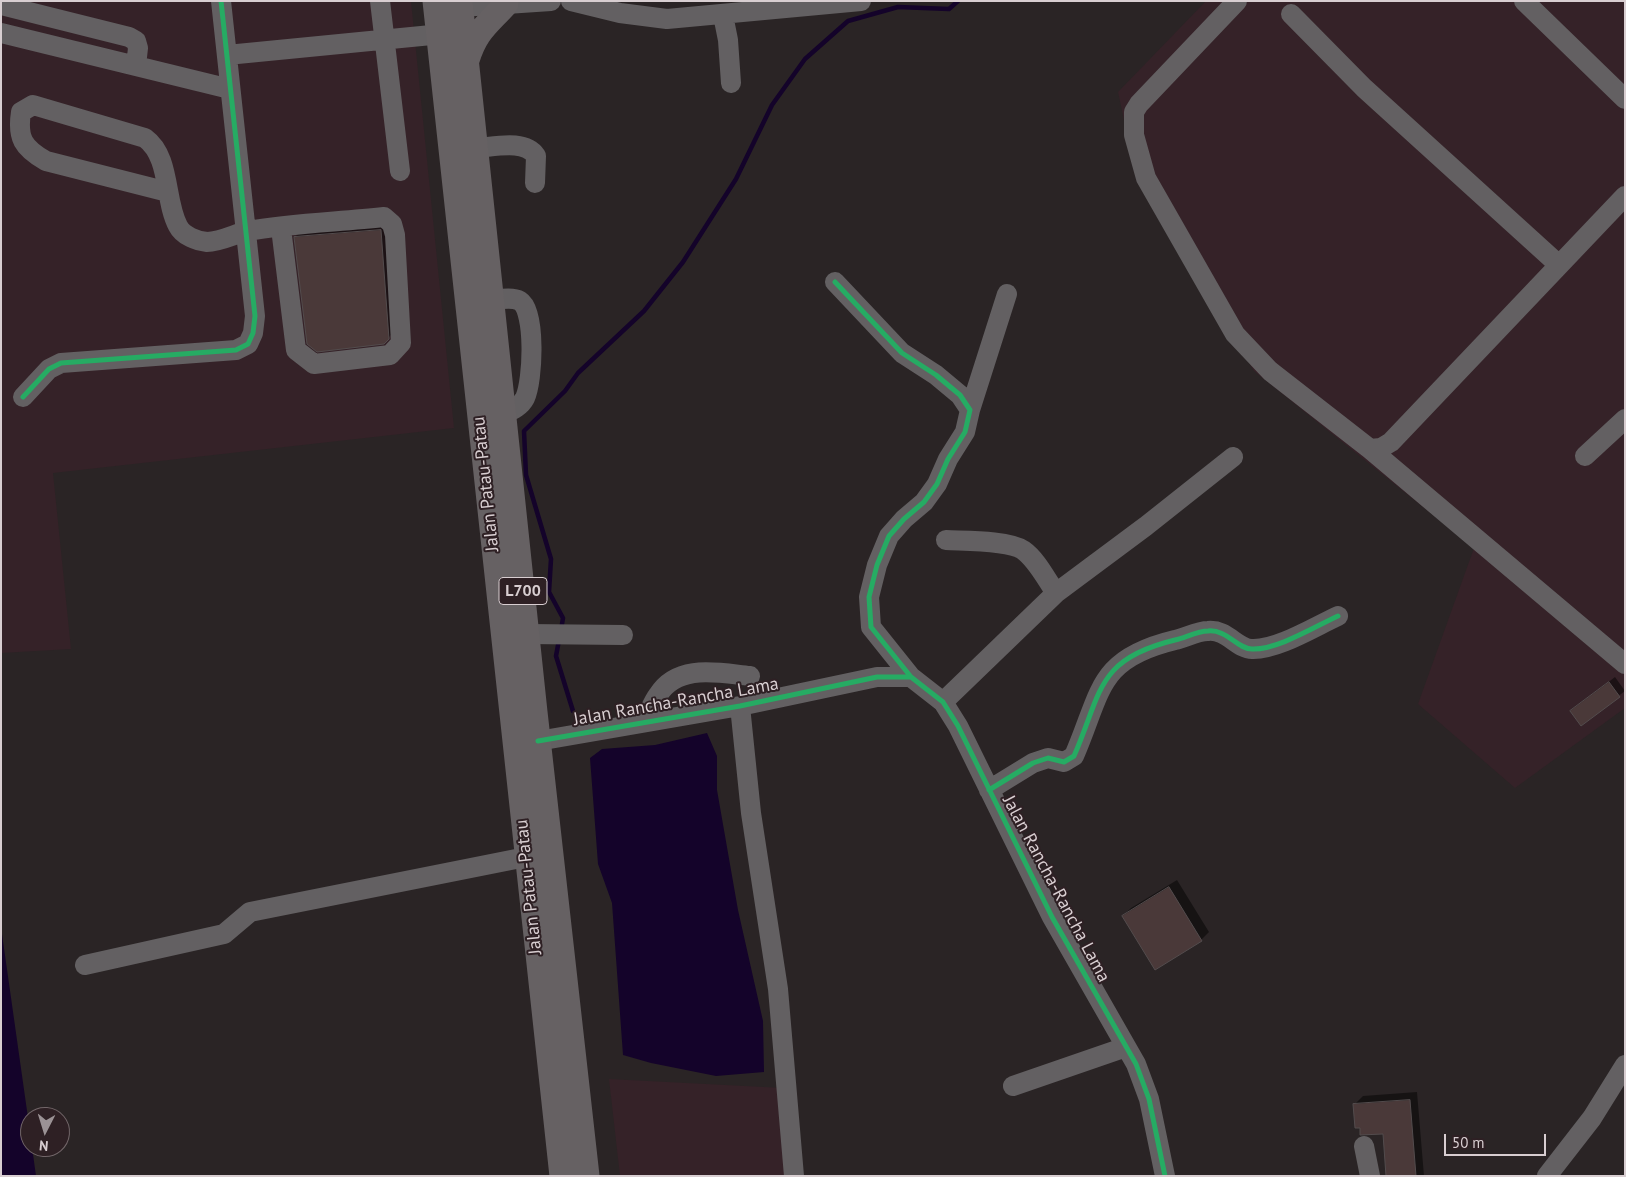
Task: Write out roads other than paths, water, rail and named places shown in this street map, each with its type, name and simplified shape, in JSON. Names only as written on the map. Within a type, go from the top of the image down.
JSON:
[{"type":"main road","name":"Jalan Patau-Patau","points":[[461,4],[538,741],[587,1176]]},
{"type":"main road","points":[[467,60],[474,40],[506,4]]},
{"type":"main road","name":"Jalan Patau-Patau","points":[[435,5],[562,1176]]},
{"type":"street","points":[[23,397],[49,369],[61,363],[236,350],[248,344],[253,333],[255,316],[221,1]]},
{"type":"street","points":[[380,1],[400,171]]},
{"type":"street","points":[[435,5],[551,1]]},
{"type":"street","points":[[571,1],[620,13],[667,19],[861,1]]},
{"type":"street","points":[[1237,1],[1139,104],[1134,112],[1134,135],[1146,178],[1235,334],[1270,371],[1370,450],[1625,664]]},
{"type":"street","points":[[1524,1],[1625,99]]},
{"type":"street","points":[[1,5],[129,37],[136,41],[138,48],[136,66]]},
{"type":"street","points":[[1291,14],[1364,88],[1559,265]]},
{"type":"street","points":[[723,15],[728,40],[731,83]]},
{"type":"street","points":[[227,55],[464,32]]},
{"type":"street","points":[[1,33],[230,89]]},
{"type":"street","points":[[168,192],[46,161],[30,152],[21,137],[21,112],[33,105],[146,138],[156,150],[168,192],[178,227],[187,236],[209,242],[247,231],[384,217],[392,224],[395,235],[401,343],[396,350],[390,355],[314,364],[300,355],[296,350],[281,228]]},
{"type":"street","points":[[476,148],[518,146],[529,149],[536,156],[535,183]]},
{"type":"street","points":[[1370,450],[1381,448],[1391,442],[1625,196]]},
{"type":"street","points":[[835,282],[902,354],[942,380],[960,395],[970,410]]},
{"type":"street","points":[[911,677],[872,627],[869,597],[877,564],[889,536],[904,519],[924,502],[937,484],[948,459],[965,432],[970,410],[1007,294]]},
{"type":"street","points":[[493,300],[514,299],[520,301],[527,308],[530,335],[532,373],[527,393],[519,406],[504,414]]},
{"type":"street","points":[[1586,456],[1625,419]]},
{"type":"street","points":[[943,702],[1056,593],[1146,526],[1233,457]]},
{"type":"street","points":[[946,540],[1005,545],[1021,549],[1029,556],[1056,593]]},
{"type":"street","points":[[988,790],[1033,763],[1048,758],[1064,762],[1074,756],[1104,681],[1133,654],[1148,647],[1208,631],[1227,634],[1250,650],[1266,648],[1338,616]]},
{"type":"street","points":[[527,634],[623,635]]},
{"type":"street","points":[[644,722],[658,694],[671,680],[688,673],[707,672],[750,676]]},
{"type":"street","name":"Jalan Rancha-Rancha Lama","points":[[538,741],[740,706],[877,677],[911,677],[943,702],[958,726],[1052,917],[1136,1064],[1149,1100],[1165,1176]]},
{"type":"street","points":[[740,706],[751,813],[778,988],[794,1176]]},
{"type":"street","points":[[84,965],[224,934],[250,912],[526,857]]},
{"type":"street","points":[[1013,1086],[1126,1047]]},
{"type":"street","points":[[1547,1176],[1592,1118],[1625,1065]]},
{"type":"street","points":[[1364,1146],[1370,1176]]},
{"type":"waterway","points":[[561,630],[563,618],[549,592],[551,559],[526,475],[524,431],[565,391],[578,373],[644,311],[683,262],[736,179],[772,105],[805,59],[848,21],[898,7],[949,9],[958,1]]},
{"type":"waterway","points":[[559,640],[556,656],[573,711]]}]
